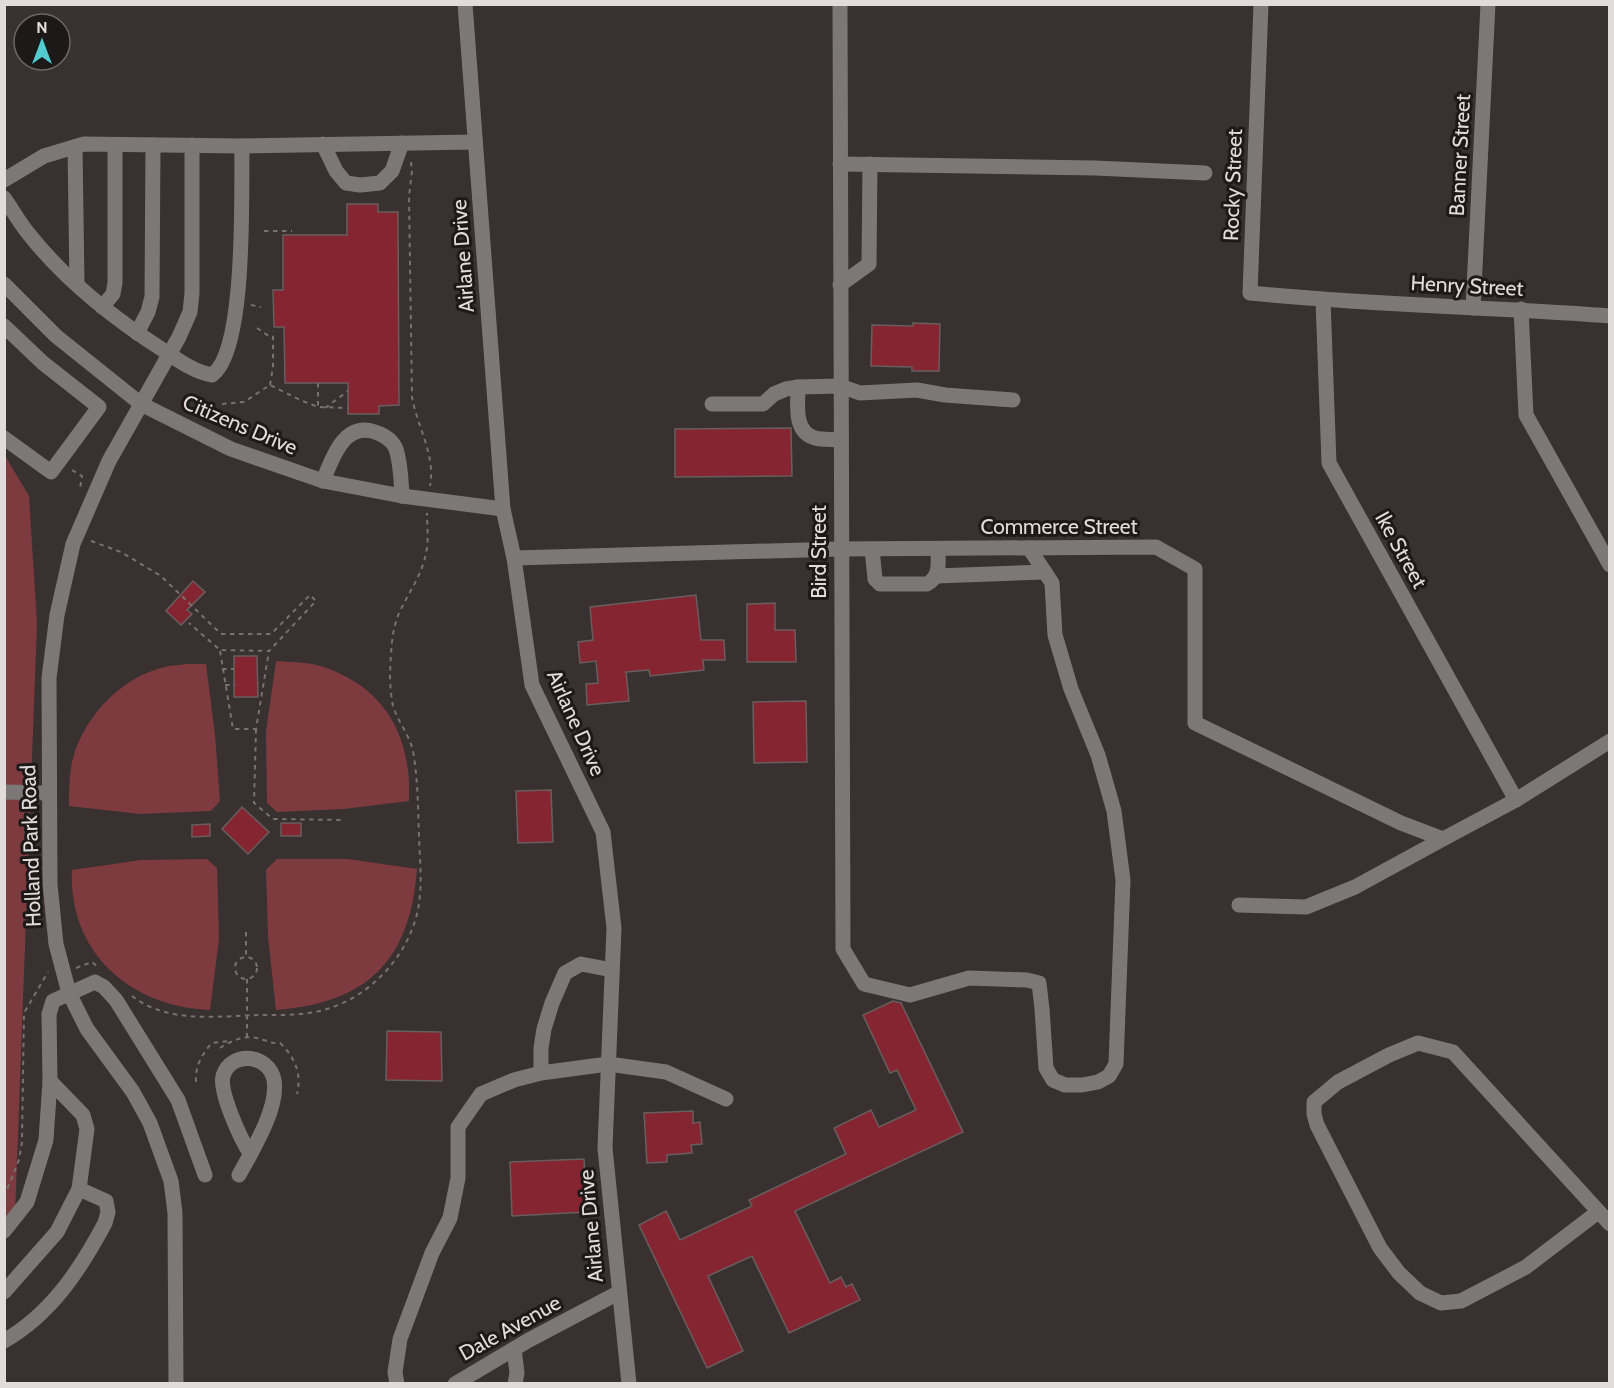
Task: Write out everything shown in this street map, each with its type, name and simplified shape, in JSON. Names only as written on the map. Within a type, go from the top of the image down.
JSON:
[{"type":"street","name":"Airlane Drive","points":[[465,4],[503,509],[514,558],[532,685],[603,832],[614,928],[605,1148],[629,1383]]},
{"type":"street","name":"Bird Street","points":[[840,4],[843,949],[864,984],[910,995],[969,978],[1027,980],[1039,984],[1046,1068],[1053,1080],[1065,1085],[1082,1085],[1098,1082],[1109,1076],[1116,1064],[1123,880],[1114,811],[1098,755],[1071,689],[1055,635],[1052,582],[1046,572]]},
{"type":"street","name":"Rocky Street","points":[[1261,4],[1250,293],[1323,300]]},
{"type":"street","name":"Banner Street","points":[[1473,308],[1488,4]]},
{"type":"street","points":[[4,180],[44,156],[84,144],[242,146],[475,142]]},
{"type":"street","points":[[322,144],[336,171],[346,183],[360,185],[380,183],[392,171],[402,143]]},
{"type":"street","points":[[102,307],[113,294],[115,283],[115,145]]},
{"type":"street","points":[[137,333],[148,312],[152,297],[153,145]]},
{"type":"street","name":"Holland Park Road","points":[[176,1383],[175,1213],[171,1181],[150,1123],[87,1029],[69,993],[56,944],[50,884],[49,678],[57,615],[73,544],[109,461],[170,355],[190,312],[192,145]]},
{"type":"street","points":[[4,198],[28,233],[102,307],[170,355],[201,373],[212,375],[218,371],[232,333],[240,281],[242,146]]},
{"type":"street","points":[[75,147],[77,284]]},
{"type":"street","points":[[840,164],[1095,168],[1205,173]]},
{"type":"street","points":[[840,285],[869,264],[870,164]]},
{"type":"street","name":"Citizens Drive","points":[[4,284],[56,336],[141,404],[231,449],[323,481],[427,500],[503,509]]},
{"type":"street","name":"Henry Street","points":[[1323,300],[1521,309],[1610,316]]},
{"type":"street","name":"Ike Street","points":[[1323,300],[1329,464],[1516,800]]},
{"type":"street","points":[[1521,309],[1526,415],[1610,565]]},
{"type":"street","points":[[4,326],[43,363],[99,407],[51,472],[4,438]]},
{"type":"street","points":[[712,404],[763,404],[774,394],[786,388],[840,386],[860,393],[917,390],[967,398],[1013,400]]},
{"type":"street","points":[[798,387],[797,421],[813,438],[840,440]]},
{"type":"street","points":[[323,481],[341,442],[353,433],[371,430],[386,435],[395,447],[402,496]]},
{"type":"street","name":"Commerce Street","points":[[514,558],[840,549],[1156,547],[1195,569],[1195,723],[1401,824],[1443,839]]},
{"type":"street","points":[[1029,548],[1046,572]]},
{"type":"street","points":[[872,549],[875,579],[880,584],[927,584],[934,580],[938,571],[938,549]]},
{"type":"street","points":[[936,576],[1046,572]]},
{"type":"street","points":[[1239,905],[1306,907],[1355,887],[1516,800],[1610,741]]},
{"type":"street","points":[[4,792],[49,793]]},
{"type":"street","points":[[542,1073],[541,1048],[544,1029],[565,973],[581,964],[612,970]]},
{"type":"street","points":[[4,1231],[27,1202],[46,1140],[50,1081],[49,1014],[53,1001],[95,982],[104,987],[116,1000],[178,1100],[205,1175]]},
{"type":"street","points":[[1598,1212],[1526,1267],[1461,1301],[1441,1302],[1420,1293],[1399,1273],[1380,1248],[1317,1125],[1314,1102],[1338,1082],[1389,1055],[1418,1043],[1453,1052],[1610,1224]]},
{"type":"street","points":[[239,1175],[263,1133],[273,1098],[274,1080],[266,1064],[253,1058],[242,1059],[230,1064],[223,1075],[223,1088],[243,1143],[250,1153]]},
{"type":"street","points":[[397,1383],[395,1372],[399,1339],[432,1253],[450,1218],[458,1178],[458,1127],[481,1094],[514,1080],[542,1073],[608,1064],[666,1072],[726,1099]]},
{"type":"street","points":[[4,1292],[57,1232],[79,1189],[87,1129],[83,1115],[50,1081]]},
{"type":"street","points":[[4,1341],[39,1316],[69,1283],[105,1224],[108,1212],[106,1201],[79,1189]]},
{"type":"street","name":"Dale Avenue","points":[[455,1383],[514,1348],[618,1293]]},
{"type":"street","points":[[514,1348],[517,1373],[515,1383]]},
{"type":"path","points":[[128,993],[136,1000],[157,1010],[179,1016],[295,1015],[326,1009],[349,1000],[371,986],[392,964],[406,942],[417,915],[421,885],[417,776],[410,739],[393,705],[390,676],[398,614],[418,578],[426,553],[427,500],[432,476],[412,397],[409,196],[412,171],[410,161]]},
{"type":"path","points":[[264,231],[292,231]]},
{"type":"path","points":[[257,328],[273,339]]},
{"type":"path","points":[[222,404],[244,402],[270,385],[273,367],[273,331]]},
{"type":"path","points":[[318,383],[318,407]]},
{"type":"path","points":[[270,385],[318,407],[348,408]]},
{"type":"path","points":[[325,408],[348,391]]},
{"type":"path","points":[[59,461],[81,477],[76,498]]},
{"type":"path","points":[[90,541],[121,552],[161,576],[221,634],[271,634],[310,595],[316,601],[269,651],[256,729],[254,804],[273,819],[344,820]]},
{"type":"path","points":[[189,622],[220,650],[269,651]]},
{"type":"path","points":[[220,650],[233,729],[256,729]]},
{"type":"path","points":[[222,669],[234,669]]},
{"type":"path","points":[[225,685],[235,685]]},
{"type":"path","points":[[246,932],[246,957]]},
{"type":"path","points":[[246,957],[255,961],[257,968],[255,975],[247,979],[239,976],[235,970],[239,960],[246,957]]},
{"type":"path","points":[[4,1197],[19,1160],[22,1142],[24,1013],[48,972],[76,968],[92,962],[104,973]]},
{"type":"path","points":[[247,979],[247,1038]]},
{"type":"path","points":[[196,1082],[196,1073],[204,1052],[212,1043],[256,1038],[271,1044],[280,1043],[285,1048],[297,1067],[299,1085],[297,1094]]},
{"type":"path","points":[[220,1048],[230,1041]]},
{"type":"shaded area","points":[[4,454],[29,496],[37,623],[15,1214],[4,1226]]},
{"type":"shaded area","points":[[276,661],[317,665],[360,685],[376,699],[389,715],[399,734],[409,777],[409,801],[344,809],[277,812],[267,803],[266,732]]},
{"type":"shaded area","points":[[206,664],[220,801],[211,811],[140,814],[69,806],[70,773],[75,751],[82,735],[103,704],[117,691],[148,672],[168,666]]},
{"type":"shaded area","points":[[207,859],[217,868],[219,939],[210,1010],[181,1006],[154,998],[130,986],[110,970],[93,950],[81,926],[74,899],[72,870],[141,860]]},
{"type":"shaded area","points":[[277,859],[348,859],[417,869],[413,901],[405,929],[393,952],[378,971],[359,987],[335,998],[308,1006],[276,1010],[268,937],[266,870]]},
{"type":"building","points":[[347,204],[378,204],[378,212],[398,212],[399,405],[379,406],[379,414],[348,414],[348,383],[285,383],[284,327],[274,327],[273,290],[283,290],[283,235],[347,235]]},
{"type":"building","points":[[913,323],[940,324],[939,371],[912,371],[912,367],[871,366],[872,325],[913,326]]},
{"type":"building","points":[[791,428],[792,476],[675,477],[675,429]]},
{"type":"building","points":[[193,581],[205,592],[187,610],[192,614],[181,625],[166,611]]},
{"type":"building","points":[[696,595],[701,640],[724,640],[725,660],[703,660],[704,670],[650,676],[649,670],[626,672],[629,701],[587,705],[586,684],[598,683],[596,661],[580,663],[578,642],[593,640],[590,607]]},
{"type":"building","points":[[775,603],[775,630],[795,630],[796,662],[747,662],[747,604]]},
{"type":"building","points":[[234,656],[257,656],[258,697],[234,697]]},
{"type":"building","points":[[806,701],[807,762],[754,763],[753,702]]},
{"type":"building","points":[[551,790],[553,842],[518,843],[516,791]]},
{"type":"building","points":[[242,807],[269,832],[248,854],[222,829]]},
{"type":"building","points":[[281,823],[301,823],[301,836],[281,836]]},
{"type":"building","points":[[210,824],[210,836],[192,837],[192,825]]},
{"type":"building","points":[[893,1001],[901,1003],[963,1132],[795,1211],[830,1283],[841,1277],[846,1287],[852,1284],[860,1300],[789,1333],[752,1256],[708,1276],[743,1351],[707,1368],[639,1225],[666,1211],[680,1240],[752,1206],[749,1200],[846,1154],[834,1128],[871,1110],[879,1127],[916,1110],[897,1070],[890,1073],[863,1015]]},
{"type":"building","points":[[387,1031],[441,1032],[442,1081],[386,1080]]},
{"type":"building","points":[[693,1111],[693,1123],[700,1122],[702,1144],[691,1145],[692,1153],[667,1155],[667,1162],[647,1163],[644,1113]]},
{"type":"building","points":[[584,1159],[587,1212],[512,1216],[510,1162]]}]
